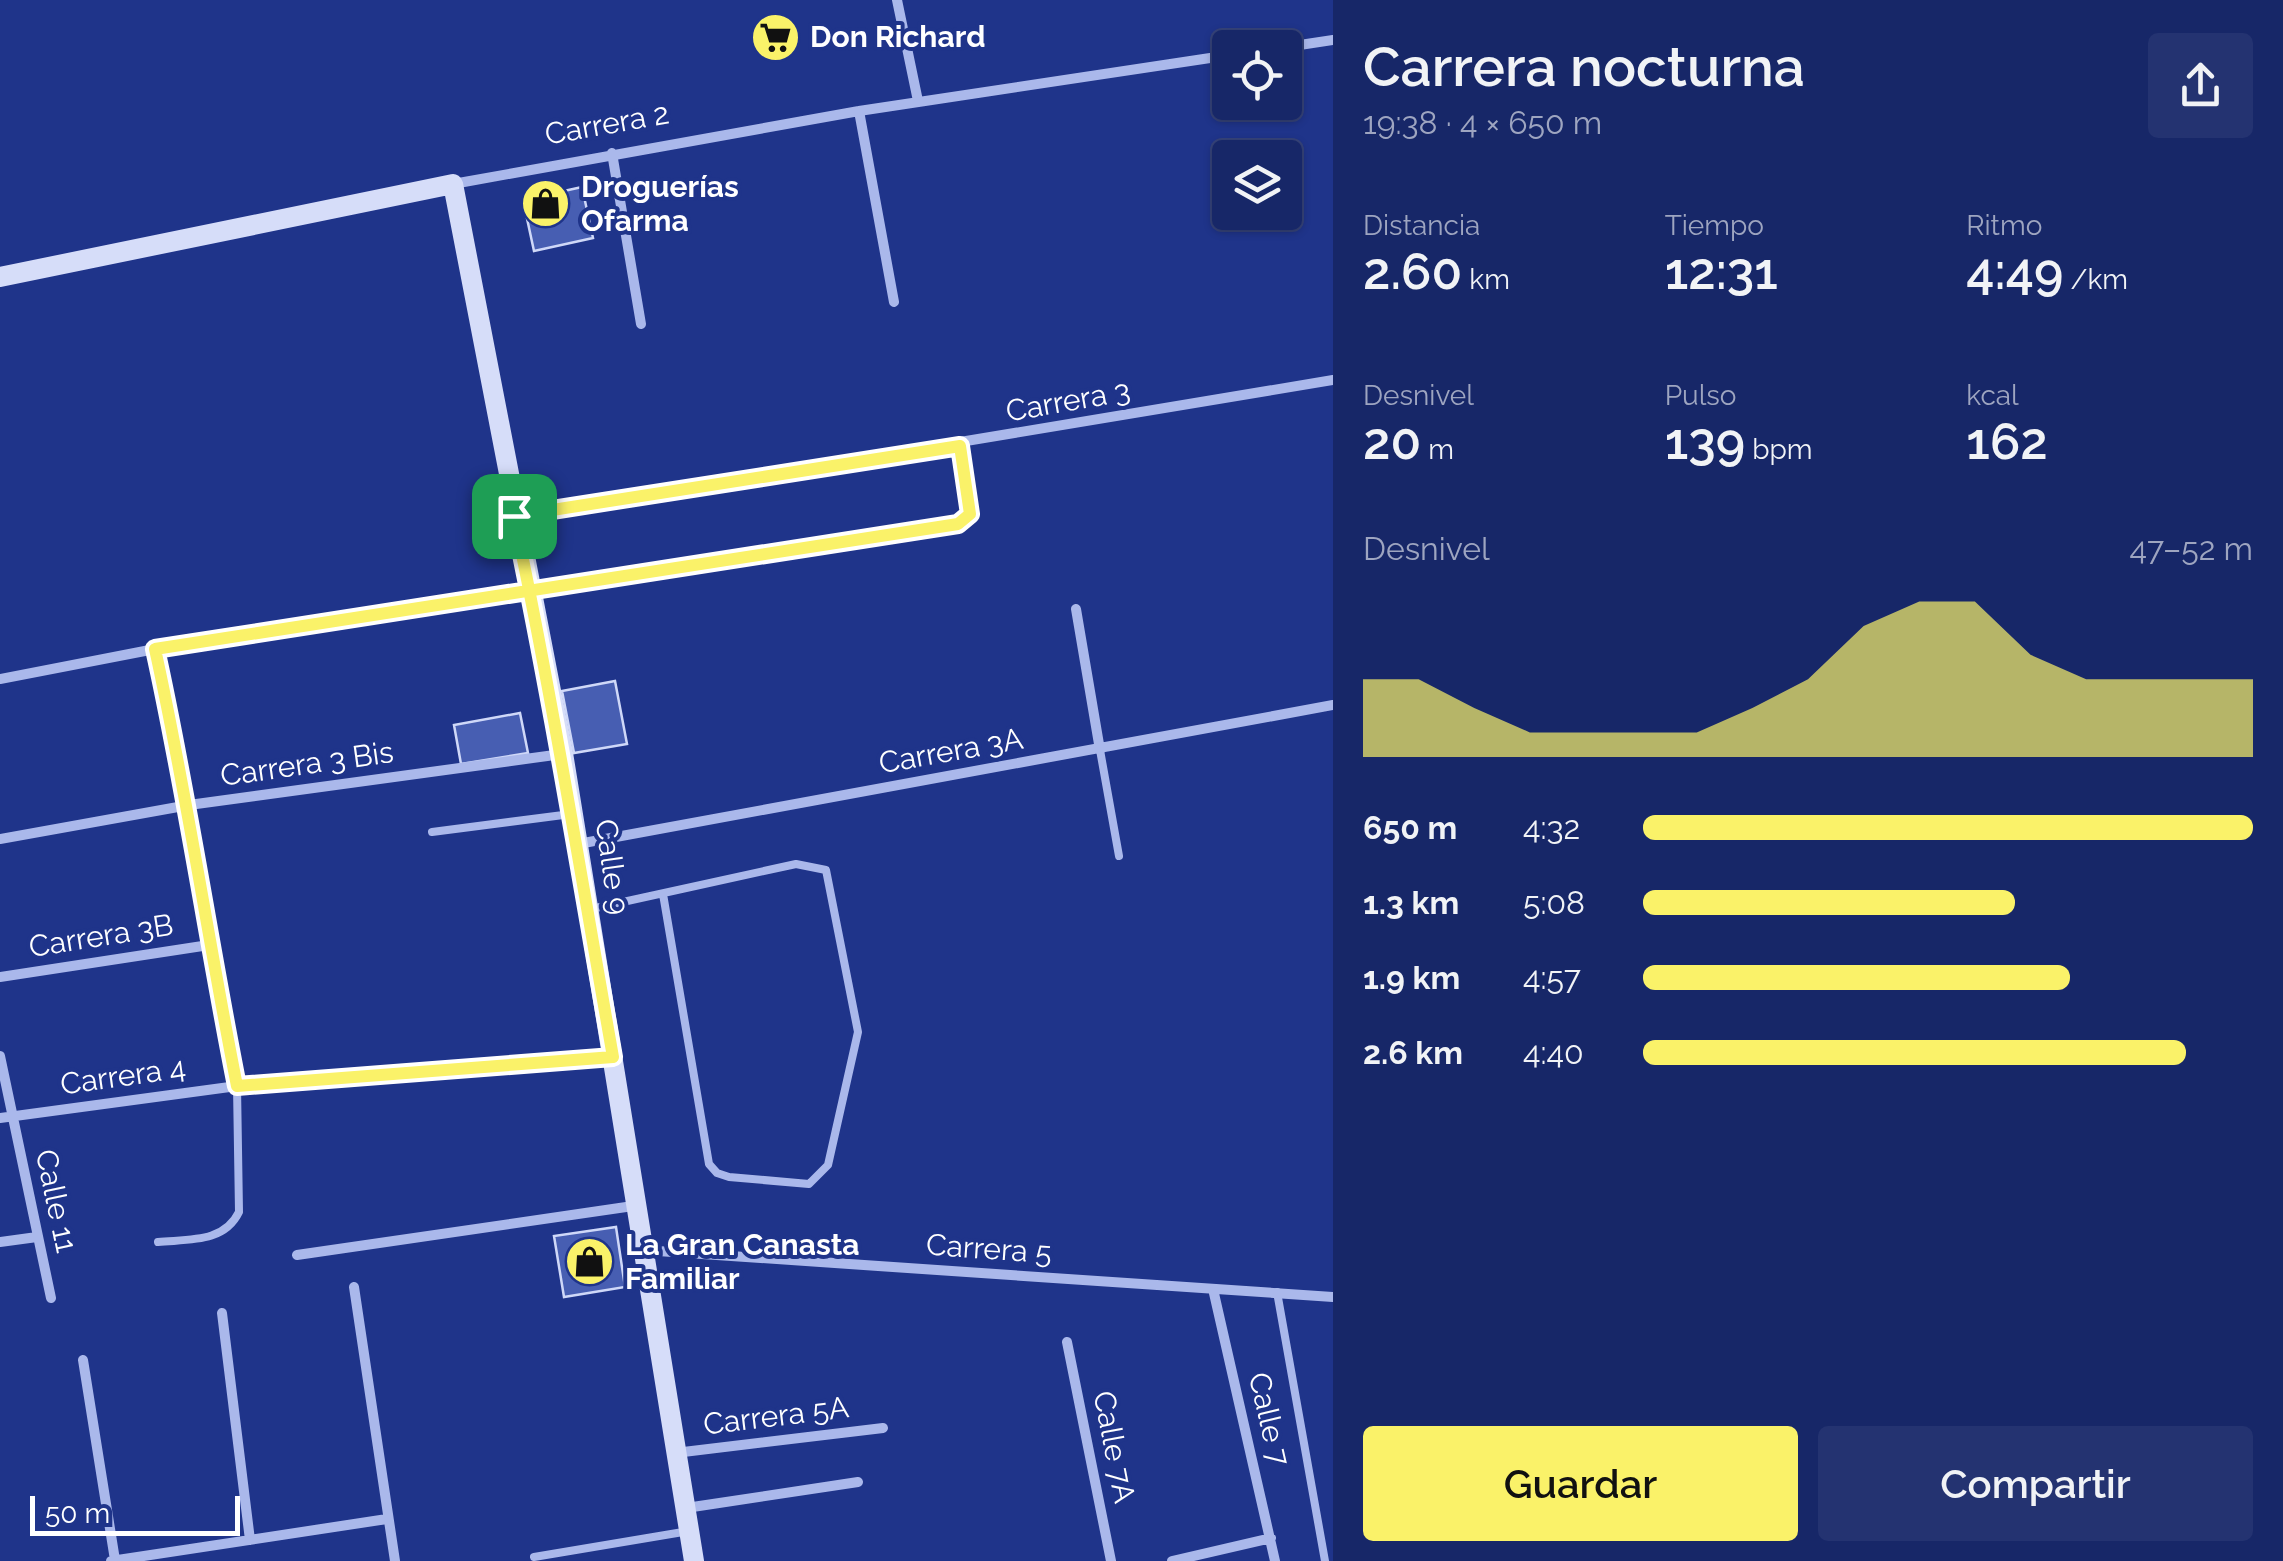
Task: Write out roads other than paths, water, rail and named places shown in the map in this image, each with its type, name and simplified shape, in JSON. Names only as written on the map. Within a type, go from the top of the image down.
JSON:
[{"type":"main road","name":"Carrera 2","points":[[0,277],[454,184]]},
{"type":"main road","name":"Calle 9","points":[[454,184],[514,516],[574,814],[633,1206],[694,1561]]},
{"type":"street","points":[[898,0],[918,102]]},
{"type":"street","points":[[1302,45],[1333,40]]},
{"type":"street","name":"Carrera 2","points":[[454,184],[859,110],[1212,58]]},
{"type":"street","points":[[859,110],[894,302]]},
{"type":"street","points":[[612,153],[641,324]]},
{"type":"street","name":"Carrera 3","points":[[514,516],[960,446],[1333,380]]},
{"type":"street","points":[[0,679],[155,649],[966,521],[970,514],[960,446]]},
{"type":"street","points":[[1076,609],[1100,750]]},
{"type":"street","points":[[155,649],[189,806],[209,945],[237,1086]]},
{"type":"street","name":"Carrera 3A","points":[[577,844],[1333,706]]},
{"type":"street","name":"Carrera 3 Bis","points":[[0,839],[189,806],[563,754]]},
{"type":"street","name":"Carrera 3B","points":[[0,977],[209,945]]},
{"type":"street","name":"Calle 11","points":[[0,1056],[51,1298]]},
{"type":"street","name":"Carrera 4","points":[[0,1118],[237,1086],[613,1057]]},
{"type":"street","points":[[296,1255],[633,1206]]},
{"type":"street","points":[[0,1242],[37,1237]]},
{"type":"street","name":"Carrera 5","points":[[642,1250],[1333,1297]]},
{"type":"street","points":[[354,1287],[395,1561]]},
{"type":"street","name":"Calle 7","points":[[1213,1289],[1275,1561]]},
{"type":"street","points":[[222,1313],[250,1540]]},
{"type":"street","name":"Calle 7A","points":[[1068,1342],[1111,1561]]},
{"type":"street","points":[[83,1360],[113,1561],[387,1519]]},
{"type":"street","name":"Carrera 5A","points":[[674,1454],[883,1428]]},
{"type":"street","points":[[685,1508],[858,1482]]},
{"type":"street","points":[[1172,1561],[1271,1538]]},
{"type":"lane","points":[[1100,750],[1119,856]]},
{"type":"lane","points":[[432,832],[574,814]]},
{"type":"lane","points":[[587,910],[796,864],[826,870],[858,1032],[828,1165],[821,1177],[808,1184],[729,1177],[709,1164],[664,894]]},
{"type":"lane","points":[[158,1242],[218,1235],[232,1227],[239,1212],[237,1086]]},
{"type":"lane","points":[[1277,1292],[1324,1561]]},
{"type":"lane","points":[[534,1557],[688,1531]]},
{"type":"place","name":"Don Richard","points":[[775,37]]},
{"type":"place","name":"Droguerías Ofarma","points":[[546,204]]},
{"type":"place","name":"La Gran Canasta Familiar","points":[[590,1262]]}]
